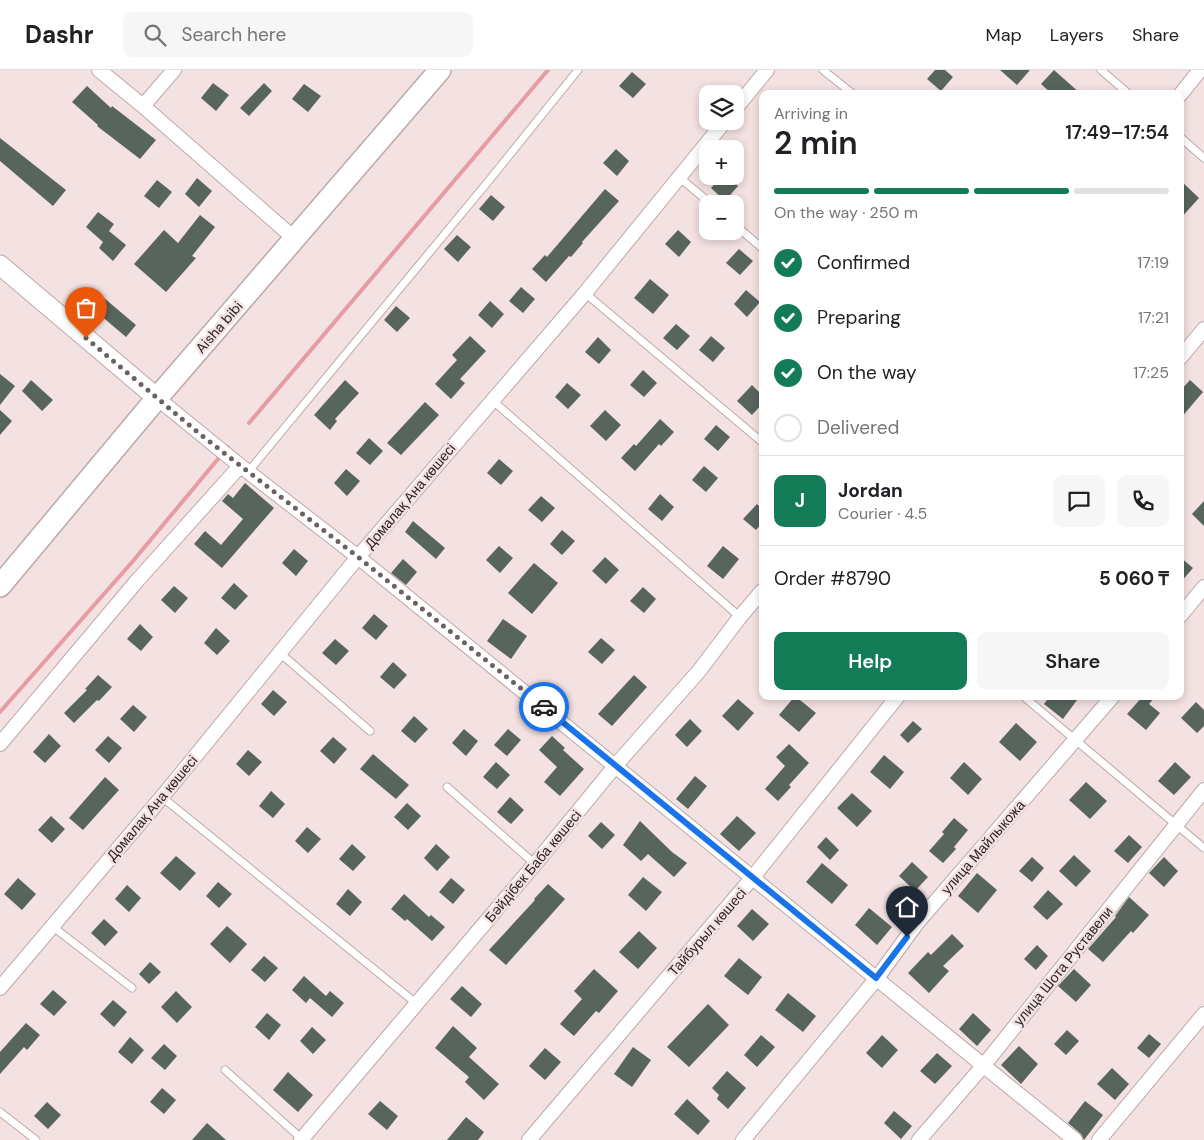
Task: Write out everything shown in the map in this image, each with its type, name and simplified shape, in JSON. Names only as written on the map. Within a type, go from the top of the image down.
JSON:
[{"type":"main road","name":"Aisha bibi","points":[[0,586],[157,398],[440,70]]},
{"type":"street","points":[[99,70],[144,106],[296,239]]},
{"type":"street","points":[[144,106],[174,70]]},
{"type":"street","points":[[744,98],[767,70]]},
{"type":"street","points":[[1184,90],[1200,70]]},
{"type":"street","name":"Домалақ Ана көшесі","points":[[0,988],[162,797],[358,557],[585,293],[718,130]]},
{"type":"street","points":[[0,265],[201,435],[358,557],[616,765],[1075,1140]]},
{"type":"street","points":[[1184,353],[1204,329]]},
{"type":"street","points":[[0,744],[136,582],[240,466]]},
{"type":"street","points":[[1184,611],[1204,587]]},
{"type":"street","name":"Бәйдібек Баба көшесі","points":[[302,1140],[616,765],[698,671],[759,595]]},
{"type":"street","name":"Тайбурыл көшесі","points":[[529,1140],[753,877],[895,700]]},
{"type":"street","name":"улица Майлыкожа","points":[[743,1140],[876,978],[917,923],[1076,742],[1110,700]]},
{"type":"street","name":"улица Шота Руставели","points":[[919,1140],[984,1065],[1204,790]]},
{"type":"street","points":[[1099,1140],[1204,1014]]},
{"type":"lane","points":[[240,466],[492,178],[578,70]]},
{"type":"lane","points":[[823,70],[848,90]]},
{"type":"lane","points":[[1101,70],[1124,90]]},
{"type":"lane","points":[[1184,140],[1204,158]]},
{"type":"lane","points":[[679,177],[700,195]]},
{"type":"lane","points":[[744,233],[759,245]]},
{"type":"lane","points":[[585,293],[759,439]]},
{"type":"lane","points":[[492,400],[740,617]]},
{"type":"lane","points":[[280,654],[370,731]]},
{"type":"lane","points":[[1027,700],[1204,848]]},
{"type":"lane","points":[[446,787],[535,864]]},
{"type":"lane","points":[[162,797],[417,1004]]},
{"type":"lane","points":[[52,926],[132,988]]},
{"type":"lane","points":[[225,1070],[302,1140]]},
{"type":"lane","points":[[0,1112],[36,1140]]},
{"type":"building","points":[[935,70],[945,70],[953,77],[942,90],[927,79]]},
{"type":"building","points":[[1000,70],[1030,70],[1017,85]]},
{"type":"building","points":[[1054,70],[1076,90],[1048,90],[1041,84]]},
{"type":"building","points":[[632,72],[646,84],[633,98],[619,86]]},
{"type":"building","points":[[213,83],[229,95],[216,111],[201,98]]},
{"type":"building","points":[[264,83],[272,91],[249,116],[240,108]]},
{"type":"building","points":[[304,84],[321,96],[308,112],[292,99]]},
{"type":"building","points":[[87,86],[111,108],[112,106],[156,140],[140,159],[97,126],[72,102]]},
{"type":"building","points":[[0,138],[66,190],[53,206],[0,161]]},
{"type":"building","points":[[616,149],[629,161],[617,176],[603,163]]},
{"type":"building","points":[[197,178],[212,191],[199,207],[185,194]]},
{"type":"building","points":[[157,180],[172,192],[159,208],[144,196]]},
{"type":"building","points":[[1184,184],[1199,198],[1184,215]]},
{"type":"building","points":[[714,185],[738,186],[730,195],[719,195],[711,188]]},
{"type":"building","points":[[605,189],[619,201],[571,257],[569,256],[546,282],[532,269],[545,255],[547,257]]},
{"type":"building","points":[[491,195],[505,207],[493,221],[479,209]]},
{"type":"building","points":[[98,212],[114,224],[109,231],[126,245],[113,261],[99,248],[103,242],[86,227]]},
{"type":"building","points":[[200,215],[215,227],[192,256],[196,258],[166,292],[134,264],[164,230],[178,243]]},
{"type":"building","points":[[678,230],[691,242],[679,257],[665,244]]},
{"type":"building","points":[[457,235],[471,247],[458,262],[444,249]]},
{"type":"building","points":[[739,249],[753,261],[740,275],[726,263]]},
{"type":"building","points":[[650,279],[669,295],[653,314],[634,298]]},
{"type":"building","points":[[521,287],[535,299],[523,313],[509,301]]},
{"type":"building","points":[[746,290],[759,301],[747,317],[734,304]]},
{"type":"building","points":[[104,298],[136,325],[126,337],[93,309]]},
{"type":"building","points":[[490,301],[504,314],[492,328],[478,315]]},
{"type":"building","points":[[396,306],[410,318],[397,332],[384,320]]},
{"type":"building","points":[[676,324],[690,336],[677,350],[663,338]]},
{"type":"building","points":[[470,336],[486,351],[460,379],[465,383],[451,399],[435,384],[457,360],[452,355]]},
{"type":"building","points":[[711,336],[725,348],[713,362],[699,350]]},
{"type":"building","points":[[598,337],[611,350],[599,364],[585,352]]},
{"type":"building","points":[[643,370],[657,383],[644,397],[630,385]]},
{"type":"building","points":[[0,374],[15,386],[0,405]]},
{"type":"building","points":[[31,380],[53,400],[42,411],[22,391]]},
{"type":"building","points":[[345,380],[359,393],[335,419],[337,421],[330,430],[314,415]]},
{"type":"building","points":[[1190,380],[1203,392],[1184,414],[1184,387]]},
{"type":"building","points":[[567,383],[581,395],[568,409],[555,397]]},
{"type":"building","points":[[752,385],[759,392],[759,407],[752,415],[737,401]]},
{"type":"building","points":[[425,402],[439,415],[401,455],[387,443]]},
{"type":"building","points":[[0,410],[12,421],[0,435]]},
{"type":"building","points":[[605,410],[621,425],[606,441],[590,426]]},
{"type":"building","points":[[660,419],[674,432],[661,446],[659,444],[635,471],[621,458],[634,444],[636,446]]},
{"type":"building","points":[[716,425],[730,437],[718,451],[704,439]]},
{"type":"building","points":[[369,438],[383,451],[370,465],[356,453]]},
{"type":"building","points":[[499,459],[513,471],[501,485],[487,473]]},
{"type":"building","points":[[704,466],[718,478],[706,492],[692,480]]},
{"type":"building","points":[[346,469],[360,481],[347,496],[334,483]]},
{"type":"building","points":[[245,483],[274,508],[222,568],[194,544],[205,531],[221,545],[243,519],[222,501],[228,494],[233,498]]},
{"type":"building","points":[[660,494],[674,507],[662,521],[648,509]]},
{"type":"building","points":[[541,496],[555,508],[542,522],[528,510]]},
{"type":"building","points":[[1204,501],[1204,526],[1192,514]]},
{"type":"building","points":[[757,504],[759,506],[759,526],[756,530],[743,519]]},
{"type":"building","points":[[413,521],[445,548],[436,559],[405,532]]},
{"type":"building","points":[[562,530],[575,541],[562,555],[550,544]]},
{"type":"building","points":[[499,546],[513,558],[500,573],[486,560]]},
{"type":"building","points":[[723,546],[739,559],[723,579],[707,566]]},
{"type":"building","points":[[294,549],[308,561],[296,576],[282,563]]},
{"type":"building","points":[[605,557],[619,570],[606,584],[592,571]]},
{"type":"building","points":[[403,559],[417,572],[406,585],[391,573]]},
{"type":"building","points":[[1184,560],[1193,568],[1184,578]]},
{"type":"building","points":[[534,563],[558,583],[532,614],[508,593]]},
{"type":"building","points":[[234,583],[248,596],[235,610],[221,598]]},
{"type":"building","points":[[174,586],[188,598],[175,613],[161,600]]},
{"type":"building","points":[[643,587],[656,599],[644,613],[630,601]]},
{"type":"building","points":[[374,614],[388,626],[376,640],[362,628]]},
{"type":"building","points":[[503,619],[527,636],[511,659],[487,641]]},
{"type":"building","points":[[140,624],[153,637],[141,651],[127,639]]},
{"type":"building","points":[[216,628],[230,641],[217,655],[204,643]]},
{"type":"building","points":[[601,638],[615,650],[602,664],[588,652]]},
{"type":"building","points":[[335,639],[349,651],[336,665],[322,653]]},
{"type":"building","points":[[393,662],[407,675],[394,689],[380,677]]},
{"type":"building","points":[[98,675],[112,687],[74,723],[64,713],[87,690],[85,689]]},
{"type":"building","points":[[634,675],[647,687],[612,726],[598,714]]},
{"type":"building","points":[[273,690],[287,702],[274,716],[261,704]]},
{"type":"building","points":[[738,699],[754,713],[738,731],[722,716]]},
{"type":"building","points":[[792,700],[800,700],[816,713],[799,732],[779,715]]},
{"type":"building","points":[[1047,700],[1077,700],[1063,719],[1044,704]]},
{"type":"building","points":[[1139,700],[1152,700],[1149,704],[1160,713],[1146,730],[1127,714]]},
{"type":"building","points":[[1196,702],[1204,710],[1204,726],[1197,733],[1181,718]]},
{"type":"building","points":[[133,705],[147,717],[134,732],[120,719]]},
{"type":"building","points":[[414,716],[428,729],[415,743],[401,731]]},
{"type":"building","points":[[690,719],[702,731],[687,747],[675,735]]},
{"type":"building","points":[[913,721],[922,729],[908,743],[900,735]]},
{"type":"building","points":[[1016,723],[1037,742],[1020,761],[999,742]]},
{"type":"building","points":[[464,729],[478,741],[466,756],[452,743]]},
{"type":"building","points":[[508,729],[521,740],[507,756],[494,745]]},
{"type":"building","points":[[49,734],[61,746],[45,763],[33,752]]},
{"type":"building","points":[[108,736],[122,748],[109,763],[95,750]]},
{"type":"building","points":[[552,736],[565,748],[563,750],[584,769],[560,796],[544,782],[557,767],[539,750]]},
{"type":"building","points":[[333,737],[347,749],[334,764],[320,751]]},
{"type":"building","points":[[789,744],[809,763],[789,785],[791,787],[778,801],[765,789],[785,766],[776,757]]},
{"type":"building","points":[[248,750],[262,762],[249,776],[236,764]]},
{"type":"building","points":[[373,754],[409,785],[396,799],[360,769]]},
{"type":"building","points":[[884,755],[904,772],[890,789],[870,772]]},
{"type":"building","points":[[496,762],[510,775],[497,789],[483,777]]},
{"type":"building","points":[[964,762],[982,779],[968,795],[950,778]]},
{"type":"building","points":[[1175,762],[1191,777],[1174,795],[1158,781]]},
{"type":"building","points":[[695,776],[707,786],[688,809],[676,799]]},
{"type":"building","points":[[105,777],[119,790],[83,830],[69,818]]},
{"type":"building","points":[[1086,782],[1107,801],[1090,819],[1069,800]]},
{"type":"building","points":[[271,791],[285,804],[273,818],[259,806]]},
{"type":"building","points":[[852,793],[872,811],[857,827],[837,808]]},
{"type":"building","points":[[510,797],[524,810],[511,824],[497,812]]},
{"type":"building","points":[[407,803],[421,816],[408,830],[394,817]]},
{"type":"building","points":[[51,816],[65,829],[52,843],[38,830]]},
{"type":"building","points":[[737,816],[756,833],[739,851],[720,834]]},
{"type":"building","points":[[954,818],[968,830],[954,847],[956,849],[943,863],[929,851],[944,834],[942,832]]},
{"type":"building","points":[[640,821],[672,852],[687,863],[674,877],[648,854],[641,861],[623,845]]},
{"type":"building","points":[[601,822],[615,835],[602,849],[588,836]]},
{"type":"building","points":[[307,827],[321,839],[308,853],[295,841]]},
{"type":"building","points":[[1129,835],[1142,847],[1128,863],[1114,851]]},
{"type":"building","points":[[826,837],[839,850],[830,860],[817,847]]},
{"type":"building","points":[[352,844],[366,857],[353,871],[339,859]]},
{"type":"building","points":[[436,844],[450,857],[437,871],[424,858]]},
{"type":"building","points":[[1074,855],[1091,871],[1076,887],[1059,871]]},
{"type":"building","points":[[176,856],[196,873],[180,891],[160,873]]},
{"type":"building","points":[[1032,857],[1044,868],[1032,882],[1019,871]]},
{"type":"building","points":[[1164,857],[1178,871],[1164,887],[1149,873]]},
{"type":"building","points":[[912,862],[928,877],[915,891],[899,876]]},
{"type":"building","points":[[822,863],[848,885],[832,904],[806,882]]},
{"type":"building","points":[[977,873],[997,890],[978,913],[958,896]]},
{"type":"building","points":[[643,877],[662,892],[646,911],[628,895]]},
{"type":"building","points":[[18,878],[36,894],[22,910],[4,894]]},
{"type":"building","points":[[451,878],[465,890],[453,904],[439,892]]},
{"type":"building","points":[[218,882],[232,894],[219,908],[206,896]]},
{"type":"building","points":[[548,884],[565,899],[506,965],[489,950]]},
{"type":"building","points":[[127,885],[141,898],[129,912],[115,899]]},
{"type":"building","points":[[348,889],[362,902],[350,916],[336,904]]},
{"type":"building","points":[[1048,890],[1063,904],[1047,920],[1033,907]]},
{"type":"building","points":[[404,894],[429,917],[431,915],[445,927],[432,941],[407,919],[405,921],[391,909]]},
{"type":"building","points":[[1129,897],[1149,915],[1133,933],[1131,931],[1103,962],[1088,949],[1116,917]]},
{"type":"building","points":[[869,908],[892,927],[877,945],[855,925]]},
{"type":"building","points":[[752,909],[769,924],[753,941],[737,926]]},
{"type":"building","points":[[104,919],[118,932],[105,946],[91,933]]},
{"type":"building","points":[[227,926],[247,944],[230,963],[210,944]]},
{"type":"building","points":[[639,931],[657,948],[638,969],[619,952]]},
{"type":"building","points":[[952,934],[964,946],[943,966],[949,971],[929,993],[908,973],[928,952],[931,955]]},
{"type":"building","points":[[1037,945],[1048,956],[1036,970],[1024,959]]},
{"type":"building","points":[[264,956],[278,968],[265,982],[251,970]]},
{"type":"building","points":[[739,958],[762,977],[748,995],[724,976]]},
{"type":"building","points":[[150,962],[161,972],[149,984],[139,974]]},
{"type":"building","points":[[594,969],[618,991],[599,1013],[596,1011],[574,1036],[560,1024],[582,999],[574,991]]},
{"type":"building","points":[[1074,969],[1091,985],[1076,1002],[1058,986]]},
{"type":"building","points":[[304,976],[326,996],[330,991],[344,1003],[332,1017],[310,998],[306,1003],[292,990]]},
{"type":"building","points":[[462,986],[482,1004],[471,1017],[450,999]]},
{"type":"building","points":[[53,990],[67,1002],[54,1016],[40,1004]]},
{"type":"building","points":[[176,991],[192,1007],[177,1023],[161,1007]]},
{"type":"building","points":[[788,993],[816,1016],[803,1032],[775,1010]]},
{"type":"building","points":[[113,1000],[127,1012],[114,1027],[100,1014]]},
{"type":"building","points":[[708,1004],[729,1025],[689,1067],[667,1047]]},
{"type":"building","points":[[267,1013],[281,1025],[269,1040],[255,1027]]},
{"type":"building","points":[[973,1013],[991,1030],[977,1046],[959,1029]]},
{"type":"building","points":[[26,1023],[40,1035],[27,1050],[24,1047],[0,1074],[0,1052]]},
{"type":"building","points":[[453,1026],[477,1048],[469,1057],[499,1084],[484,1100],[465,1082],[469,1077],[435,1048]]},
{"type":"building","points":[[312,1027],[326,1040],[313,1054],[300,1041]]},
{"type":"building","points":[[1067,1030],[1079,1041],[1066,1055],[1054,1044]]},
{"type":"building","points":[[1149,1034],[1161,1044],[1149,1058],[1137,1048]]},
{"type":"building","points":[[761,1035],[775,1047],[757,1067],[744,1055]]},
{"type":"building","points":[[882,1035],[898,1050],[882,1068],[866,1053]]},
{"type":"building","points":[[130,1037],[144,1050],[132,1064],[118,1052]]},
{"type":"building","points":[[164,1044],[177,1056],[165,1070],[151,1058]]},
{"type":"building","points":[[1019,1046],[1038,1064],[1021,1084],[1001,1065]]},
{"type":"building","points":[[633,1047],[651,1060],[632,1087],[614,1074]]},
{"type":"building","points":[[545,1048],[561,1062],[545,1080],[529,1066]]},
{"type":"building","points":[[937,1053],[952,1066],[935,1084],[920,1071]]},
{"type":"building","points":[[1112,1068],[1129,1084],[1115,1100],[1097,1084]]},
{"type":"building","points":[[727,1071],[746,1088],[728,1109],[717,1099],[719,1095],[712,1088]]},
{"type":"building","points":[[288,1072],[313,1095],[298,1112],[273,1090]]},
{"type":"building","points":[[162,1088],[176,1100],[164,1114],[150,1102]]},
{"type":"building","points":[[687,1099],[710,1121],[698,1135],[674,1114]]},
{"type":"building","points":[[380,1101],[398,1116],[387,1130],[368,1114]]},
{"type":"building","points":[[1085,1101],[1103,1115],[1084,1140],[1081,1134],[1068,1123]]},
{"type":"building","points":[[47,1102],[61,1115],[48,1129],[34,1116]]},
{"type":"building","points":[[894,1111],[912,1126],[901,1139],[884,1123]]},
{"type":"building","points":[[466,1117],[484,1132],[478,1140],[447,1140]]},
{"type":"building","points":[[207,1123],[226,1140],[192,1140]]},
{"type":"waterway","points":[[249,423],[548,70]]},
{"type":"waterway","points":[[0,712],[133,561],[228,447]]},
{"type":"way so far","points":[[86,338],[201,435],[358,557],[544,707]]},
{"type":"route","points":[[544,707],[876,978],[907,937]]}]
